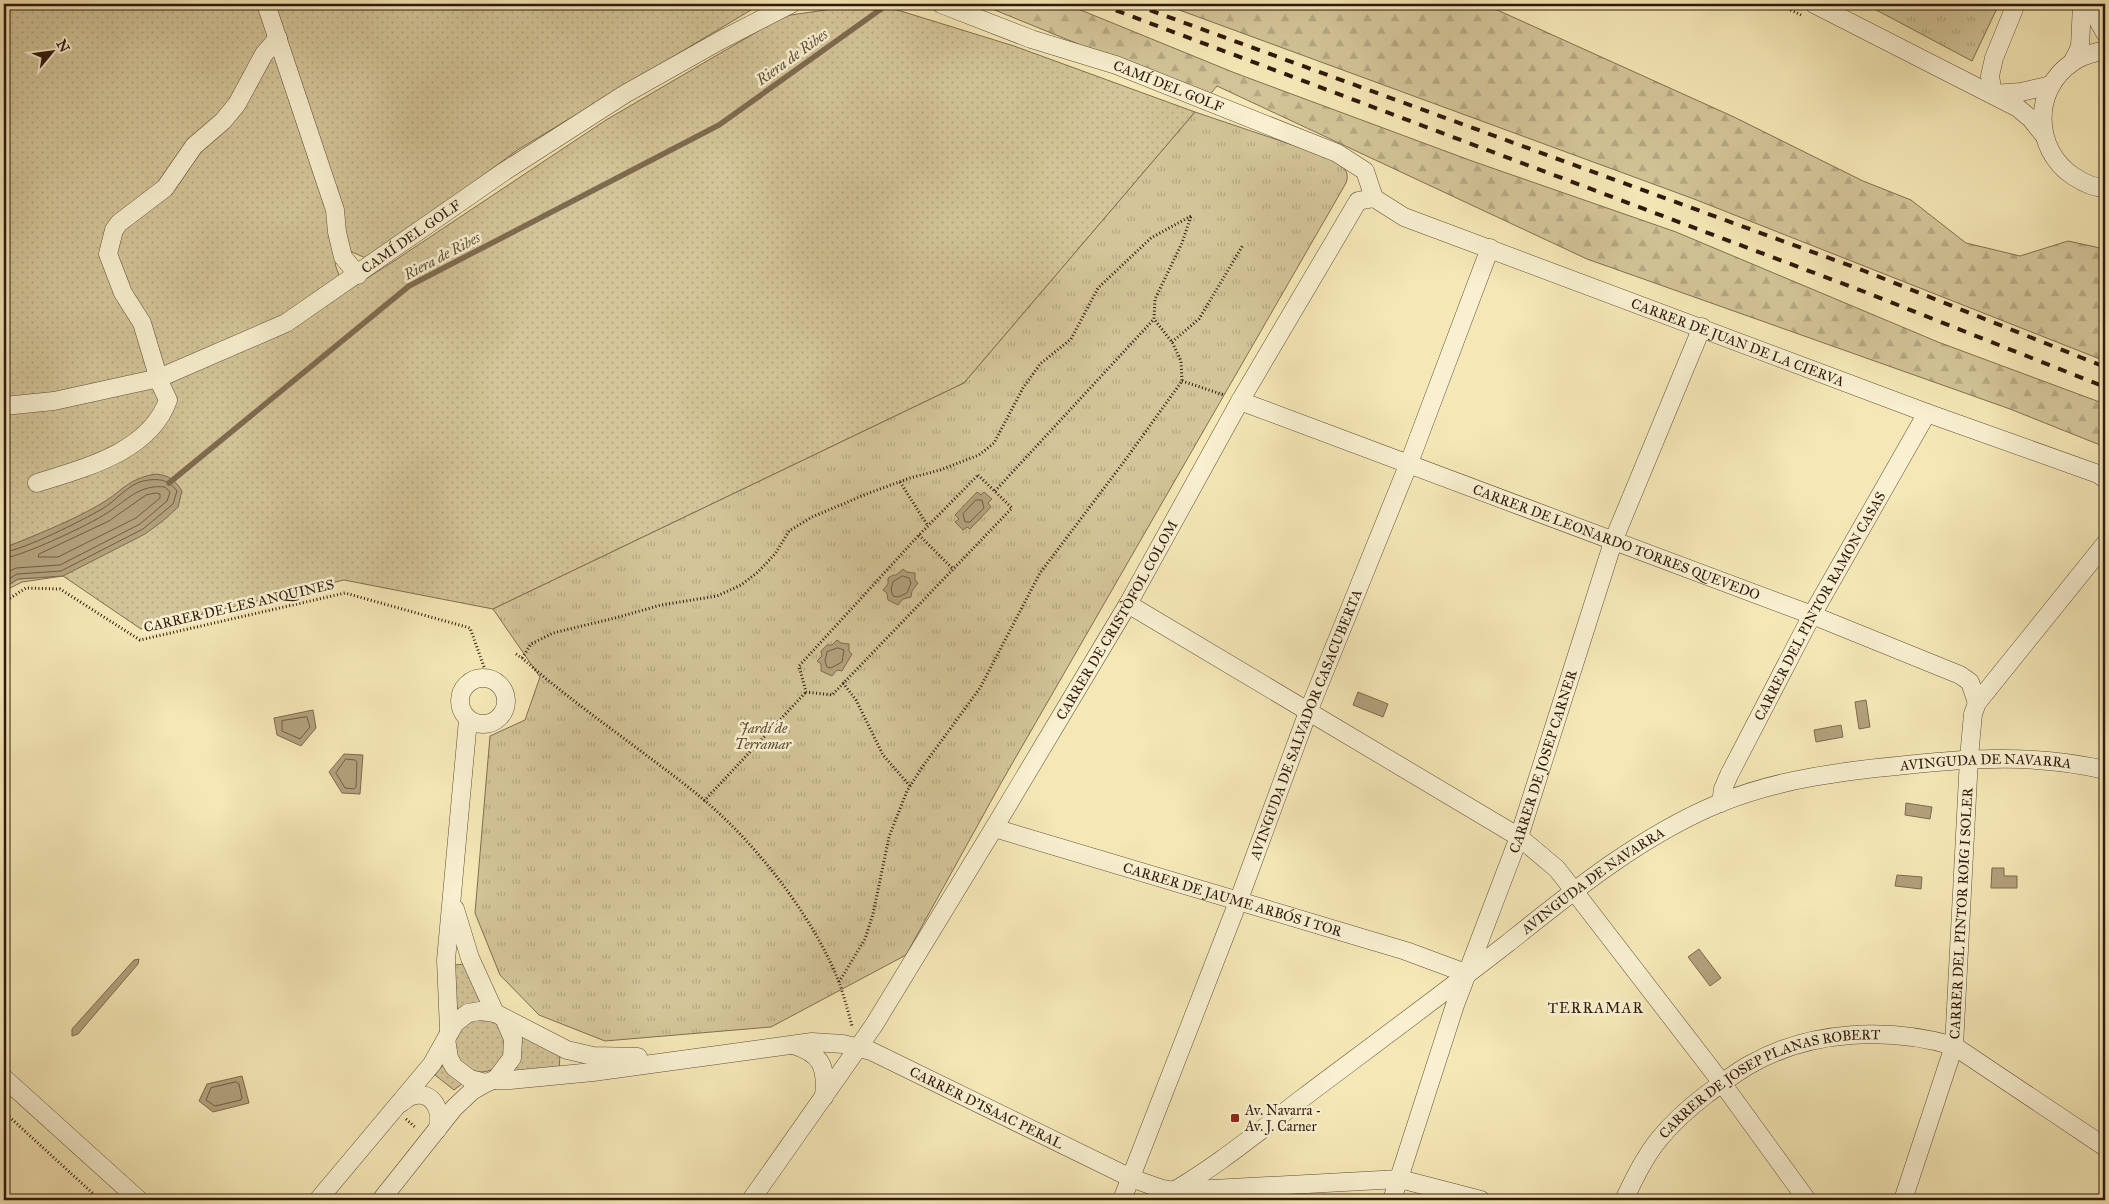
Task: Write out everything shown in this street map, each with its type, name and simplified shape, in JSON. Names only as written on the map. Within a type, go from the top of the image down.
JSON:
[{"type":"street","points":[[266,4],[335,210],[337,232],[343,257],[358,275]]},
{"type":"street","name":"CAMÍ DEL GOLF","points":[[4,406],[54,401],[159,378],[286,323],[358,275],[505,171],[625,94],[721,40],[791,4]]},
{"type":"street","name":"CAMÍ DEL GOLF","points":[[941,4],[1030,39],[1116,66],[1337,153],[1364,170],[1374,198]]},
{"type":"street","points":[[1814,4],[2018,108],[2044,134]]},
{"type":"street","points":[[1993,94],[1990,76],[1994,58],[2016,4]]},
{"type":"street","points":[[2073,61],[2080,47],[2082,4]]},
{"type":"street","points":[[2089,4],[2105,33]]},
{"type":"street","points":[[37,483],[100,462],[130,445],[153,428],[163,414],[168,400],[142,323],[123,293],[108,254],[114,230],[119,223],[165,188],[194,146],[223,121],[237,104],[264,54],[278,38]]},
{"type":"street","points":[[2105,50],[2073,61],[2060,72],[2044,100],[2042,117],[2044,134],[2051,153],[2064,170],[2105,202]]},
{"type":"street","points":[[1993,94],[2021,92],[2051,85]]},
{"type":"street","points":[[2081,182],[2105,188]]},
{"type":"street","name":"CARRER DE JUAN DE LA CIERVA","points":[[1374,198],[1404,217],[1702,327],[1927,413],[2098,474],[2105,479]]},
{"type":"street","name":"CARRER DE CRISTÒFOL COLOM","points":[[751,1200],[859,1048],[994,828],[1128,604],[1240,401],[1358,201],[1374,198]]},
{"type":"street","name":"AVINGUDA DE SALVADOR CASACUBERTA","points":[[1122,1200],[1238,902],[1308,712],[1409,463],[1490,248]]},
{"type":"street","name":"CARRER DE JOSEP CARNER","points":[[1392,1200],[1455,1005],[1519,837],[1614,540],[1702,327]]},
{"type":"street","name":"CARRER DE LEONARDO TORRES QUEVEDO","points":[[1240,401],[1812,614],[1960,675],[1970,682],[1977,703]]},
{"type":"street","name":"CARRER DEL PINTOR RAMON CASAS","points":[[1721,803],[1723,789],[1729,775],[1812,614],[1927,413]]},
{"type":"street","name":"CARRER DEL PINTOR ROIG I SOLER","points":[[1903,1200],[1954,1046],[1973,714],[1977,703],[2105,544]]},
{"type":"street","points":[[1128,604],[1519,837],[1556,869],[1722,1083],[1807,1200]]},
{"type":"street","points":[[488,678],[495,681],[505,693],[505,708],[501,715],[488,724],[481,724],[468,720],[462,712],[460,704],[462,689],[473,679],[488,678]]},
{"type":"street","points":[[468,720],[446,960],[447,1035],[449,1058],[454,1066],[470,1079],[490,1082]]},
{"type":"street","name":"AVINGUDA DE NAVARRA","points":[[1158,1200],[1175,1191],[1241,1144],[1468,974],[1574,891],[1652,839],[1721,803],[1761,790],[1823,775],[1969,758],[2041,759],[2105,770]]},
{"type":"street","name":"CARRER DE JAUME ARBÓS I TOR","points":[[994,828],[1406,951],[1468,974]]},
{"type":"street","points":[[381,1200],[463,1100],[472,1091],[490,1082],[502,1073],[512,1058],[514,1048],[511,1031],[500,1016],[462,935],[452,891]]},
{"type":"street","points":[[318,1200],[432,1064],[447,1035],[461,1017],[468,1013],[480,1011],[500,1016]]},
{"type":"street","name":"CARRER D'ISAAC PERAL","points":[[500,1016],[567,1050],[593,1056],[685,1059]]},
{"type":"street","name":"CARRER DE JOSEP PLANAS ROBERT","points":[[1624,1200],[1641,1165],[1660,1138],[1685,1111],[1751,1064],[1775,1052],[1799,1044],[1828,1038],[1889,1034],[1926,1038],[1954,1046],[2105,1147]]},
{"type":"street","name":"CARRER D'ISAAC PERAL","points":[[490,1082],[593,1072],[792,1045],[829,1042],[871,1051],[1131,1178],[1162,1189],[1175,1191]]},
{"type":"street","points":[[792,1045],[811,1052],[816,1057],[824,1072],[824,1096]]},
{"type":"street","points":[[4,1078],[139,1200]]},
{"type":"street","points":[[397,1106],[412,1096],[418,1095],[425,1096],[432,1101],[440,1114],[440,1121],[433,1135]]},
{"type":"street","points":[[1175,1191],[1400,1179],[1481,1200]]},
{"type":"path","points":[[522,658],[531,644],[553,632],[661,605],[718,596],[741,584],[758,572],[775,554],[789,531],[812,517],[900,482],[940,470],[979,455],[994,443],[1024,388],[1040,364],[1071,339],[1098,288],[1151,238],[1191,216],[1182,243],[1155,299],[1154,319],[995,491]]},
{"type":"path","points":[[1172,342],[1199,319],[1243,245]]},
{"type":"path","points":[[839,982],[864,939],[873,914],[889,837],[898,810],[910,786],[980,688],[1040,573],[1182,381],[1181,361],[1172,342],[1154,319]]},
{"type":"path","points":[[1182,381],[1240,401]]},
{"type":"path","points":[[978,475],[1012,508],[832,695],[806,692],[799,666],[919,535],[978,475]]},
{"type":"path","points":[[900,482],[928,526]]},
{"type":"path","points":[[919,535],[953,568]]},
{"type":"path","name":"CARRER DE LES ANQUINES","points":[[4,602],[26,588],[60,589],[140,640],[345,593],[470,628],[488,678]]},
{"type":"path","points":[[516,654],[568,697],[676,777],[744,839],[777,877],[808,922],[839,982],[859,1048]]},
{"type":"path","points":[[843,683],[856,700],[883,755],[910,786]]},
{"type":"path","points":[[704,801],[806,692]]},
{"type":"path","points":[[397,1106],[433,1135]]},
{"type":"path","points":[[4,1112],[100,1200]]},
{"type":"green space","points":[[4,4],[761,4],[519,149],[368,259],[352,252],[335,264],[340,278],[274,321],[157,372],[118,383],[4,401]]},
{"type":"green space","points":[[878,4],[1014,46],[1195,112],[964,383],[493,609],[344,580],[141,629],[63,576],[22,582],[4,591],[4,588],[18,579],[62,576],[37,535],[4,548],[4,410],[32,408],[288,329],[606,120],[784,16]]},
{"type":"green space","points":[[980,4],[1066,4],[1235,73],[1472,161],[1676,232],[1938,342],[2105,404],[2105,447],[2010,409],[1587,259],[1217,86],[1208,97]]},
{"type":"green space","points":[[1163,4],[1484,4],[1734,117],[1863,181],[1911,200],[1966,243],[2020,256],[2068,241],[2105,249],[2105,361],[1694,199]]},
{"type":"green space","points":[[1865,4],[1999,4],[1972,61]]},
{"type":"green space","name":"Jardí de Terramar","points":[[1195,112],[1337,160],[1347,173],[1346,183],[1001,783],[906,955],[771,1027],[605,1041],[539,1015],[500,975],[475,913],[490,736],[525,720],[540,677],[493,609],[964,383]]},
{"type":"green space","points":[[466,964],[487,1001],[459,1011],[450,1011],[453,965]]},
{"type":"green space","points":[[481,1018],[491,1020],[500,1026],[506,1035],[508,1045],[506,1055],[500,1064],[491,1070],[481,1072],[471,1070],[462,1064],[456,1055],[454,1045],[456,1035],[462,1026],[471,1020]]},
{"type":"green space","points":[[524,1036],[560,1054],[559,1071],[513,1075],[510,1070],[521,1037]]},
{"type":"green space","points":[[442,1066],[445,1066],[463,1083],[454,1090],[435,1075]]},
{"type":"water","points":[[156,474],[171,479],[182,491],[178,507],[164,520],[145,534],[63,576],[18,579],[4,588],[4,548],[76,517],[99,505],[138,479]]},
{"type":"water","points":[[977,492],[981,495],[984,492],[992,499],[988,503],[991,507],[970,529],[967,527],[963,530],[955,522],[959,519],[955,515]]},
{"type":"water","points":[[903,569],[907,572],[915,573],[915,580],[918,583],[912,591],[911,597],[903,599],[898,605],[888,600],[887,593],[883,590],[888,584],[888,578],[896,575]]},
{"type":"water","points":[[837,640],[841,643],[849,644],[849,651],[852,654],[842,671],[837,670],[832,676],[821,671],[821,664],[817,661],[822,656],[821,651],[827,645],[832,645]]},
{"type":"water","points":[[1358,692],[1388,704],[1383,717],[1353,705]]},
{"type":"water","points":[[1866,700],[1870,727],[1859,729],[1855,702]]},
{"type":"water","points":[[313,710],[316,728],[301,746],[277,735],[274,718]]},
{"type":"water","points":[[1841,725],[1843,737],[1816,742],[1814,730]]},
{"type":"water","points":[[344,754],[363,755],[360,794],[342,793],[329,772]]},
{"type":"water","points":[[1906,803],[1932,807],[1930,819],[1905,815]]},
{"type":"water","points":[[1992,868],[2004,868],[2004,876],[2017,876],[2017,888],[1991,888]]},
{"type":"water","points":[[1897,875],[1922,877],[1921,889],[1895,886]]},
{"type":"water","points":[[1699,949],[1721,978],[1710,986],[1688,957]]},
{"type":"water","points":[[139,959],[138,964],[78,1034],[72,1036],[72,1029],[134,960]]},
{"type":"water","points":[[242,1076],[249,1103],[213,1112],[199,1101],[207,1084]]},
{"type":"waterway","name":"Riera de Ribes","points":[[169,483],[409,286],[719,125],[888,4]]},
{"type":"railway","points":[[1099,4],[1865,292],[2105,387]]},
{"type":"railway","points":[[1133,4],[1862,270],[2105,367]]},
{"type":"place","name":"Av. Navarra - Av. J. Carner","points":[[1235,1118]]},
{"type":"district","name":"TERRAMAR","points":[[1596,1008]]}]
